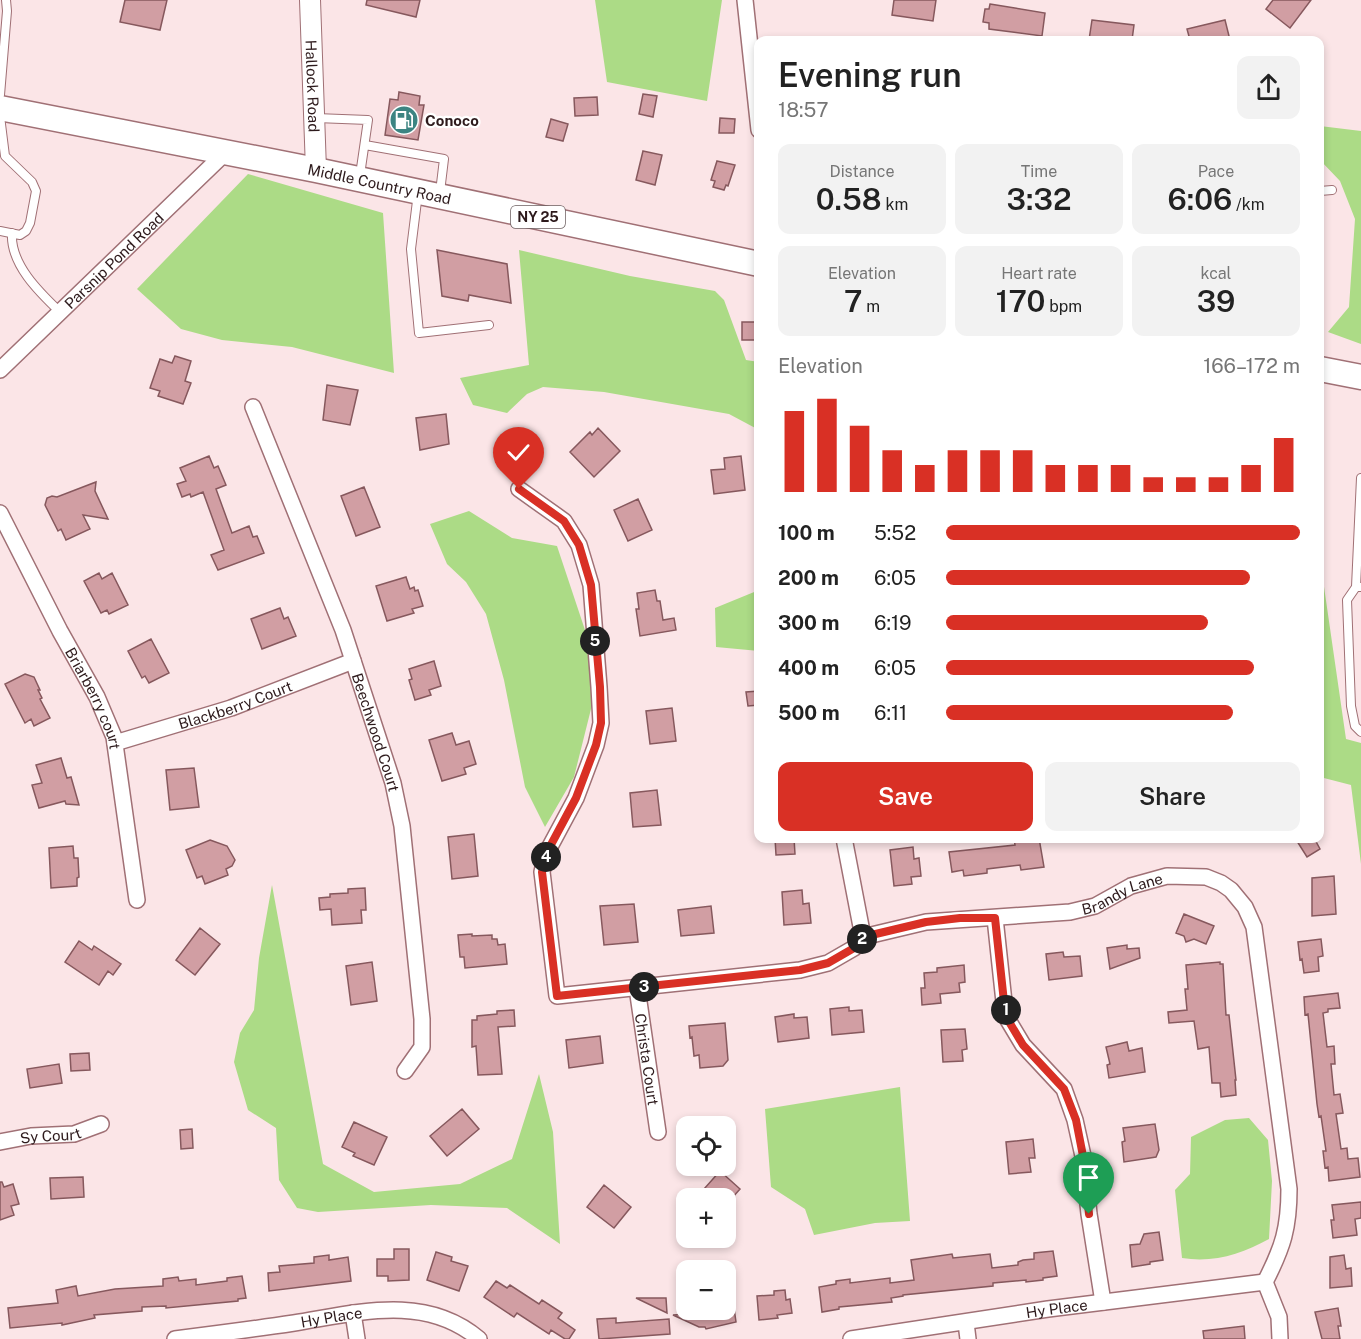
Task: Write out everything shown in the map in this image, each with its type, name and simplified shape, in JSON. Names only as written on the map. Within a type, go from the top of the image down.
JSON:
[{"type":"main road","name":"Middle Country Road","points":[[0,108],[360,179],[754,263]]},
{"type":"main road","points":[[1324,370],[1361,377]]},
{"type":"street","name":"Hallock Road","points":[[310,0],[316,170]]},
{"type":"street","points":[[745,0],[754,84]]},
{"type":"street","name":"Parsnip Pond Road","points":[[0,370],[226,152]]},
{"type":"street","name":"Beechwood Court","points":[[253,407],[343,630],[393,783],[402,826],[422,1019],[422,1047],[405,1071]]},
{"type":"street","name":"Brandy Lane","points":[[519,489],[564,521],[579,545],[591,585],[600,687],[601,723],[596,745],[576,798],[546,854],[542,872],[557,996],[800,970],[828,963],[854,948],[863,937],[926,922],[1070,912],[1095,906],[1131,886],[1167,876],[1206,877],[1221,883],[1231,890],[1245,907],[1254,927],[1290,1189],[1288,1224],[1281,1250],[1265,1282]]},
{"type":"street","name":"Briarberry court","points":[[0,513],[60,631],[97,697],[115,743],[136,900]]},
{"type":"street","name":"Blackberry Court","points":[[115,743],[231,708],[353,661]]},
{"type":"street","points":[[845,843],[863,937]]},
{"type":"street","points":[[995,918],[1008,1020],[1023,1045],[1064,1089],[1076,1120],[1103,1302]]},
{"type":"street","name":"Christa Court","points":[[637,988],[658,1132]]},
{"type":"street","name":"Sy Court","points":[[0,1142],[31,1136],[75,1134],[101,1124]]},
{"type":"street","points":[[1265,1282],[1279,1317],[1280,1339]]},
{"type":"street","name":"Hy Place","points":[[851,1339],[1103,1302],[1265,1282]]},
{"type":"street","name":"Hy Place","points":[[175,1339],[353,1313],[406,1309],[451,1319],[479,1339]]},
{"type":"street","points":[[353,1313],[357,1339]]},
{"type":"street","points":[[966,1323],[968,1339]]},
{"type":"lane","points":[[0,95],[6,0]]},
{"type":"lane","points":[[0,116],[5,156],[32,182],[36,191],[30,223],[26,231],[20,235],[0,231]]},
{"type":"lane","points":[[314,118],[368,120],[360,179]]},
{"type":"lane","points":[[365,145],[444,159],[429,194],[411,249],[420,333],[489,325]]},
{"type":"lane","points":[[1324,191],[1332,190]]},
{"type":"lane","points":[[12,233],[11,245],[16,259],[40,292],[60,312]]},
{"type":"lane","points":[[1361,478],[1358,587],[1347,600],[1351,706],[1355,726],[1361,732]]},
{"type":"green space","points":[[595,0],[722,0],[707,101],[607,82]]},
{"type":"green space","points":[[1324,126],[1361,131],[1361,344],[1328,332],[1349,307],[1355,219],[1340,181],[1324,164]]},
{"type":"green space","points":[[248,174],[383,213],[394,373],[292,347],[222,340],[181,329],[137,289]]},
{"type":"green space","points":[[519,250],[630,276],[715,291],[724,300],[746,360],[754,361],[754,427],[729,414],[604,392],[543,387],[527,394],[507,413],[473,405],[460,378],[529,365]]},
{"type":"green space","points":[[469,511],[512,538],[557,546],[585,630],[593,701],[574,777],[545,827],[525,787],[504,680],[486,614],[466,582],[447,564],[430,524]]},
{"type":"green space","points":[[1324,587],[1346,739],[1361,743],[1361,864],[1351,785],[1324,778]]},
{"type":"green space","points":[[754,592],[754,651],[716,647],[715,608]]},
{"type":"green space","points":[[272,885],[323,1164],[374,1192],[460,1184],[512,1159],[539,1074],[553,1132],[560,1244],[507,1208],[431,1205],[318,1212],[297,1208],[279,1180],[276,1128],[248,1110],[234,1062],[240,1033],[254,1010],[259,958]]},
{"type":"green space","points":[[900,1087],[910,1221],[875,1223],[814,1235],[805,1209],[771,1187],[765,1109]]},
{"type":"green space","points":[[1249,1118],[1268,1140],[1272,1181],[1269,1239],[1227,1256],[1205,1259],[1182,1258],[1175,1190],[1190,1174],[1191,1137],[1225,1120]]},
{"type":"building","points":[[125,0],[167,0],[160,30],[120,22]]},
{"type":"building","points":[[367,0],[420,0],[416,17],[366,5]]},
{"type":"building","points":[[894,0],[936,0],[933,21],[892,15]]},
{"type":"building","points":[[1273,0],[1311,0],[1290,28],[1266,9]]},
{"type":"building","points":[[990,4],[1045,13],[1042,36],[989,29],[989,23],[983,22],[985,9],[989,9]]},
{"type":"building","points":[[1092,20],[1134,25],[1133,36],[1090,36]]},
{"type":"building","points":[[1225,20],[1229,36],[1189,36],[1187,29]]},
{"type":"building","name":"Conoco","points":[[399,92],[420,96],[419,105],[424,105],[418,140],[385,135],[390,99],[398,100]]},
{"type":"building","points":[[643,94],[657,96],[653,117],[639,114]]},
{"type":"building","points":[[597,97],[598,115],[575,116],[574,98]]},
{"type":"building","points":[[720,118],[735,119],[734,133],[719,133]]},
{"type":"building","points":[[551,119],[568,124],[563,141],[546,137]]},
{"type":"building","points":[[643,151],[662,155],[655,185],[636,180]]},
{"type":"building","points":[[717,161],[735,165],[728,186],[726,185],[724,190],[713,187],[715,181],[711,180]]},
{"type":"building","points":[[437,250],[507,264],[511,303],[469,295],[468,301],[442,296]]},
{"type":"building","points":[[742,322],[754,322],[754,340],[742,340]]},
{"type":"building","points":[[175,356],[191,361],[185,381],[191,383],[183,404],[158,396],[160,391],[150,388],[160,359],[172,363]]},
{"type":"building","points":[[327,385],[358,390],[350,425],[323,420]]},
{"type":"building","points":[[446,414],[449,444],[420,450],[416,418]]},
{"type":"building","points":[[598,428],[620,451],[594,477],[570,452],[590,432],[592,435]]},
{"type":"building","points":[[209,456],[214,468],[218,466],[226,485],[216,489],[232,533],[249,526],[253,537],[257,536],[264,553],[218,570],[211,555],[224,550],[203,492],[191,497],[190,494],[182,497],[177,484],[186,481],[180,468]]},
{"type":"building","points":[[741,456],[745,490],[714,494],[711,470],[725,469],[724,458]]},
{"type":"building","points":[[96,482],[95,491],[108,519],[83,515],[90,529],[66,540],[61,529],[58,531],[45,505],[47,498],[57,497]]},
{"type":"building","points":[[364,487],[380,527],[356,536],[341,496]]},
{"type":"building","points":[[638,499],[652,530],[628,541],[614,510]]},
{"type":"building","points":[[99,573],[102,579],[112,573],[128,605],[109,614],[107,610],[101,613],[84,581]]},
{"type":"building","points":[[406,577],[410,589],[414,587],[415,591],[418,590],[423,606],[412,609],[414,613],[387,621],[376,586]]},
{"type":"building","points":[[655,590],[657,601],[660,601],[663,620],[674,618],[676,630],[640,636],[636,609],[639,609],[637,593]]},
{"type":"building","points":[[280,608],[284,619],[288,617],[296,636],[262,649],[251,619]]},
{"type":"building","points":[[151,639],[169,673],[149,683],[145,676],[142,678],[128,651]]},
{"type":"building","points":[[434,661],[441,686],[429,690],[431,695],[415,700],[409,680],[412,679],[409,669]]},
{"type":"building","points":[[25,674],[34,677],[40,690],[38,690],[42,698],[40,699],[50,718],[34,726],[31,719],[25,723],[5,684]]},
{"type":"building","points":[[754,691],[754,705],[748,706],[746,692]]},
{"type":"building","points":[[672,708],[676,741],[650,744],[646,711]]},
{"type":"building","points":[[452,733],[456,745],[469,741],[476,764],[464,768],[466,774],[442,781],[429,740]]},
{"type":"building","points":[[61,758],[67,778],[71,777],[79,805],[66,804],[65,801],[39,808],[32,785],[42,783],[36,765]]},
{"type":"building","points":[[194,768],[199,807],[170,810],[166,770]]},
{"type":"building","points":[[657,790],[661,825],[633,827],[630,793]]},
{"type":"building","points":[[474,834],[478,876],[452,879],[448,837]]},
{"type":"building","points":[[210,840],[227,846],[235,860],[232,866],[226,869],[228,875],[205,884],[202,876],[197,878],[186,850]]},
{"type":"building","points":[[775,843],[794,843],[795,854],[776,855]]},
{"type":"building","points":[[1015,843],[1040,843],[1044,867],[1021,870],[1020,865],[987,869],[987,873],[964,876],[963,870],[952,872],[949,852],[1015,845]]},
{"type":"building","points":[[1298,843],[1317,843],[1320,849],[1307,857]]},
{"type":"building","points":[[73,846],[74,858],[78,858],[77,886],[51,888],[49,848]]},
{"type":"building","points":[[913,847],[914,859],[919,858],[921,876],[911,877],[912,884],[894,886],[890,850]]},
{"type":"building","points":[[1334,876],[1336,914],[1312,916],[1312,878]]},
{"type":"building","points":[[365,888],[366,910],[361,910],[362,923],[332,925],[331,909],[320,910],[319,898],[330,897],[330,894],[348,893],[348,889]]},
{"type":"building","points":[[802,890],[803,904],[809,903],[811,923],[784,925],[782,892]]},
{"type":"building","points":[[634,904],[638,942],[604,945],[600,906]]},
{"type":"building","points":[[711,906],[714,933],[681,936],[678,910]]},
{"type":"building","points":[[1184,914],[1214,926],[1206,944],[1194,939],[1186,942],[1184,936],[1176,933]]},
{"type":"building","points":[[200,928],[220,944],[195,975],[176,960]]},
{"type":"building","points":[[472,934],[472,936],[492,935],[492,939],[497,939],[498,945],[505,944],[507,964],[465,968],[464,957],[460,957],[458,935]]},
{"type":"building","points":[[1321,939],[1323,956],[1318,957],[1319,971],[1304,973],[1298,942]]},
{"type":"building","points":[[79,941],[92,950],[94,946],[121,964],[113,975],[108,971],[99,985],[65,962]]},
{"type":"building","points":[[1127,945],[1127,949],[1139,948],[1140,958],[1110,969],[1107,948]]},
{"type":"building","points":[[1063,952],[1064,957],[1080,956],[1082,976],[1049,980],[1046,954]]},
{"type":"building","points":[[372,962],[377,1001],[351,1005],[346,966]]},
{"type":"building","points":[[1220,962],[1223,964],[1226,1015],[1229,1015],[1236,1080],[1236,1095],[1221,1097],[1220,1083],[1212,1083],[1209,1047],[1198,1049],[1194,1021],[1169,1023],[1168,1012],[1187,1010],[1186,965]]},
{"type":"building","points":[[964,965],[965,982],[959,983],[960,992],[940,994],[941,1003],[922,1005],[921,988],[925,988],[924,973],[937,972],[937,968]]},
{"type":"building","points":[[1338,993],[1340,1008],[1328,1009],[1328,1012],[1323,1013],[1327,1047],[1334,1046],[1335,1064],[1331,1064],[1334,1095],[1340,1094],[1343,1113],[1336,1114],[1341,1149],[1347,1148],[1348,1159],[1358,1158],[1360,1177],[1329,1181],[1328,1167],[1325,1168],[1323,1151],[1326,1151],[1317,1104],[1308,1014],[1305,1015],[1304,997]]},
{"type":"building","points":[[849,1007],[849,1011],[862,1010],[864,1032],[832,1035],[830,1009]]},
{"type":"building","points":[[514,1010],[515,1026],[498,1027],[502,1074],[478,1075],[476,1046],[472,1047],[472,1020],[477,1020],[477,1016],[497,1014],[497,1011]]},
{"type":"building","points":[[794,1014],[794,1018],[807,1017],[809,1038],[778,1042],[775,1017]]},
{"type":"building","points":[[725,1023],[728,1060],[723,1066],[700,1068],[699,1055],[694,1056],[689,1026]]},
{"type":"building","points":[[965,1029],[967,1049],[962,1050],[963,1061],[943,1062],[941,1030]]},
{"type":"building","points":[[600,1036],[603,1063],[569,1068],[566,1040]]},
{"type":"building","points":[[1127,1042],[1129,1051],[1142,1048],[1145,1072],[1109,1078],[1107,1065],[1110,1064],[1106,1047]]},
{"type":"building","points":[[89,1053],[90,1070],[71,1071],[70,1054]]},
{"type":"building","points":[[59,1064],[62,1083],[30,1088],[27,1069]]},
{"type":"building","points":[[462,1109],[479,1129],[447,1156],[430,1136]]},
{"type":"building","points":[[354,1122],[387,1137],[374,1165],[353,1156],[355,1153],[342,1147]]},
{"type":"building","points":[[1155,1124],[1159,1150],[1156,1157],[1124,1162],[1123,1128]]},
{"type":"building","points":[[192,1129],[193,1148],[181,1149],[180,1130]]},
{"type":"building","points":[[1033,1139],[1035,1158],[1029,1158],[1031,1172],[1009,1174],[1006,1142]]},
{"type":"building","points":[[716,1176],[726,1176],[740,1189],[736,1194],[736,1188],[705,1188]]},
{"type":"building","points":[[83,1177],[84,1197],[51,1199],[50,1178]]},
{"type":"building","points":[[0,1182],[4,1187],[13,1184],[19,1204],[11,1206],[14,1215],[0,1220]]},
{"type":"building","points":[[604,1185],[631,1207],[614,1228],[587,1207]]},
{"type":"building","points":[[1361,1202],[1361,1218],[1355,1219],[1357,1235],[1333,1238],[1332,1205]]},
{"type":"building","points":[[1159,1232],[1163,1260],[1132,1267],[1130,1245],[1140,1244],[1144,1234]]},
{"type":"building","points":[[394,1249],[409,1249],[409,1280],[388,1281],[388,1276],[377,1276],[377,1259],[394,1259]]},
{"type":"building","points":[[1053,1251],[1057,1276],[1043,1278],[1043,1280],[993,1283],[993,1286],[903,1295],[891,1298],[892,1302],[839,1307],[839,1309],[822,1312],[819,1287],[850,1279],[850,1283],[890,1278],[890,1283],[914,1280],[911,1260],[952,1254],[953,1258],[990,1254],[992,1268],[1018,1265],[1018,1262],[1023,1260],[1034,1259],[1034,1253]]},
{"type":"building","points":[[436,1252],[452,1257],[451,1261],[468,1266],[459,1291],[427,1280]]},
{"type":"building","points":[[329,1255],[329,1260],[348,1257],[351,1281],[269,1291],[268,1273],[280,1272],[279,1266],[314,1263],[314,1257]]},
{"type":"building","points":[[1344,1255],[1346,1269],[1351,1268],[1352,1286],[1330,1288],[1330,1257]]},
{"type":"building","points":[[242,1276],[246,1298],[238,1299],[238,1301],[166,1308],[166,1306],[142,1307],[142,1311],[94,1315],[95,1318],[62,1325],[62,1323],[10,1328],[8,1308],[58,1303],[56,1290],[76,1286],[78,1296],[115,1289],[163,1286],[163,1279],[178,1277],[179,1281],[196,1279],[196,1285],[227,1281],[227,1278]]},
{"type":"building","points":[[496,1281],[507,1288],[510,1285],[539,1304],[542,1300],[562,1313],[558,1318],[575,1330],[569,1339],[551,1330],[549,1334],[517,1313],[514,1317],[484,1297]]},
{"type":"building","points":[[785,1290],[786,1300],[790,1299],[792,1313],[777,1315],[778,1318],[759,1320],[757,1296],[774,1295],[774,1291]]},
{"type":"building","points":[[636,1298],[666,1298],[667,1313]]},
{"type":"building","points":[[1338,1308],[1341,1326],[1338,1326],[1340,1339],[1322,1339],[1315,1312]]},
{"type":"building","points":[[616,1318],[616,1323],[669,1319],[670,1334],[599,1339],[597,1319]]},
{"type":"building","points":[[684,1320],[736,1320],[736,1322],[706,1329]]},
{"type":"building","points":[[1244,1326],[1245,1339],[1204,1339],[1203,1331]]},
{"type":"place","name":"Conoco","points":[[404,120]]},
{"type":"route","points":[[519,489],[564,521],[572,530],[579,545],[591,585],[596,665],[600,687],[601,723],[596,745],[576,798],[546,854],[542,872],[557,996],[800,970],[828,963],[854,948],[863,937],[926,922],[960,918],[995,918],[1008,1020],[1023,1045],[1064,1089],[1076,1120],[1083,1156],[1089,1214]]}]
